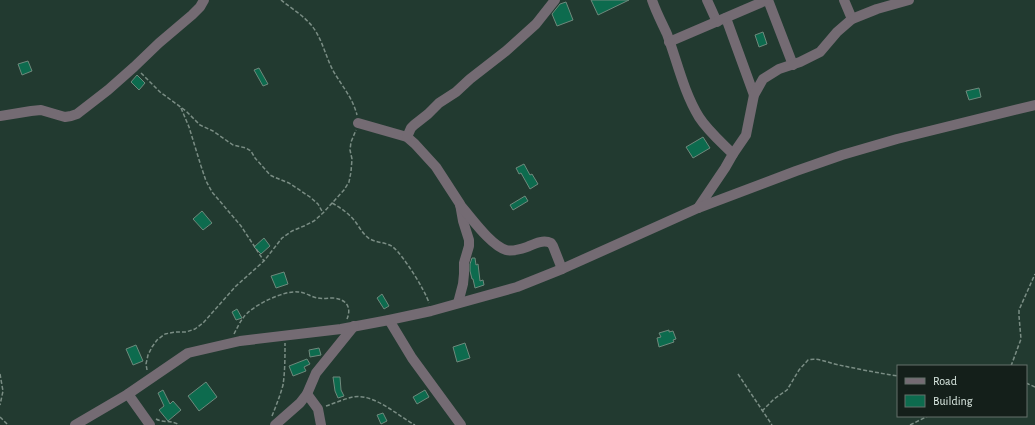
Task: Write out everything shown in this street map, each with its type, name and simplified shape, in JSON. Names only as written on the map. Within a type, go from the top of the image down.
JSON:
[{"type":"street","points":[[0,116],[41,110],[66,117],[77,114],[134,67],[159,43],[200,8],[204,0]]},
{"type":"street","points":[[407,137],[411,128],[506,51],[536,24],[555,0]]},
{"type":"street","points":[[652,0],[692,104],[710,131],[732,154]]},
{"type":"street","points":[[707,0],[721,20],[754,95]]},
{"type":"street","points":[[669,42],[767,0],[793,65]]},
{"type":"street","points":[[844,0],[852,19]]},
{"type":"street","points":[[698,208],[725,168],[732,154],[746,135],[754,95],[763,79],[780,69],[793,65],[820,52],[837,32],[852,19],[909,0]]},
{"type":"street","points":[[75,425],[150,380],[188,353],[240,340],[341,329],[389,320],[431,311],[517,287],[562,269],[698,208],[796,171],[842,155],[897,139],[1035,105]]},
{"type":"street","points":[[358,123],[407,137],[415,144],[436,167],[460,204],[494,244],[506,250],[512,250],[544,242],[551,243],[562,269]]},
{"type":"street","points":[[458,303],[463,284],[464,263],[469,246],[468,235],[463,221],[460,204]]},
{"type":"street","points":[[389,320],[412,358],[461,425]]},
{"type":"street","points":[[273,422],[300,403],[307,394],[316,373],[354,326]]},
{"type":"street","points":[[128,394],[148,422]]},
{"type":"street","points":[[307,394],[318,409],[321,425]]},
{"type":"path","points":[[150,380],[146,364],[152,346],[157,340],[165,334],[186,332],[195,329],[203,323],[236,286],[264,261],[282,238],[314,221],[344,190],[349,182],[352,159],[350,150],[351,142],[358,123],[357,113],[345,89],[335,74],[313,26],[281,0]]},
{"type":"path","points":[[134,67],[160,92],[200,124],[213,131],[227,142],[249,150],[270,174],[289,183],[310,197],[318,204],[323,213]]},
{"type":"path","points":[[181,108],[189,127],[206,182],[212,192],[241,226],[264,261]]},
{"type":"path","points":[[332,203],[343,209],[369,239],[393,247],[423,290],[431,311]]},
{"type":"path","points":[[1011,365],[1021,339],[1019,310],[1035,274]]},
{"type":"path","points":[[229,343],[244,316],[254,308],[277,295],[290,292],[298,292],[319,298],[339,299],[345,302],[349,311],[346,321],[341,329]]},
{"type":"path","points":[[273,422],[283,384],[285,353],[284,336]]},
{"type":"path","points":[[762,411],[774,399],[787,390],[799,370],[810,359],[819,359],[838,365],[897,376]]},
{"type":"path","points":[[0,374],[3,391],[0,405]]},
{"type":"path","points":[[738,374],[772,425]]},
{"type":"path","points":[[318,409],[353,397],[360,397],[378,402],[415,425]]},
{"type":"path","points":[[0,417],[8,425]]},
{"type":"path","points":[[910,425],[926,417]]},
{"type":"path","points":[[148,422],[154,418],[159,421],[176,423],[179,425]]},
{"type":"building","points":[[591,0],[629,0],[598,15]]},
{"type":"building","points":[[566,2],[573,20],[557,26],[552,14],[560,4]]},
{"type":"building","points":[[763,32],[767,44],[759,47],[755,35]]},
{"type":"building","points":[[28,61],[32,71],[22,75],[18,64]]},
{"type":"building","points":[[259,68],[268,84],[263,86],[254,70]]},
{"type":"building","points":[[137,75],[145,83],[139,90],[131,82]]},
{"type":"building","points":[[979,88],[981,97],[969,100],[966,91]]},
{"type":"building","points":[[703,137],[710,148],[693,158],[686,147]]},
{"type":"building","points":[[524,164],[530,175],[532,174],[538,184],[530,189],[521,173],[519,174],[516,168]]},
{"type":"building","points":[[525,196],[528,201],[513,210],[510,205]]},
{"type":"building","points":[[202,211],[212,223],[203,230],[193,219]]},
{"type":"building","points":[[264,238],[270,246],[261,254],[254,247]]},
{"type":"building","points":[[472,258],[475,258],[476,265],[478,264],[480,281],[483,280],[484,285],[475,288],[470,271]]},
{"type":"building","points":[[284,272],[288,284],[276,288],[271,276]]},
{"type":"building","points":[[382,294],[389,306],[384,309],[377,298]]},
{"type":"building","points":[[237,309],[242,318],[236,320],[232,312]]},
{"type":"building","points":[[669,330],[669,332],[673,331],[676,339],[673,340],[674,342],[659,347],[657,338],[661,337],[659,333]]},
{"type":"building","points":[[465,343],[470,358],[457,362],[453,347]]},
{"type":"building","points":[[136,345],[143,361],[133,365],[126,349]]},
{"type":"building","points":[[319,348],[321,355],[310,357],[309,350]]},
{"type":"building","points":[[307,359],[310,364],[304,367],[306,371],[293,376],[289,366]]},
{"type":"building","points":[[333,377],[340,377],[341,390],[344,396],[338,398],[335,391]]},
{"type":"building","points":[[206,382],[217,397],[199,411],[188,396]]},
{"type":"building","points":[[163,390],[170,404],[173,401],[181,410],[168,421],[159,410],[164,406],[158,393]]},
{"type":"building","points":[[425,390],[429,397],[417,404],[413,397]]},
{"type":"building","points":[[383,413],[387,421],[381,424],[377,415]]}]
